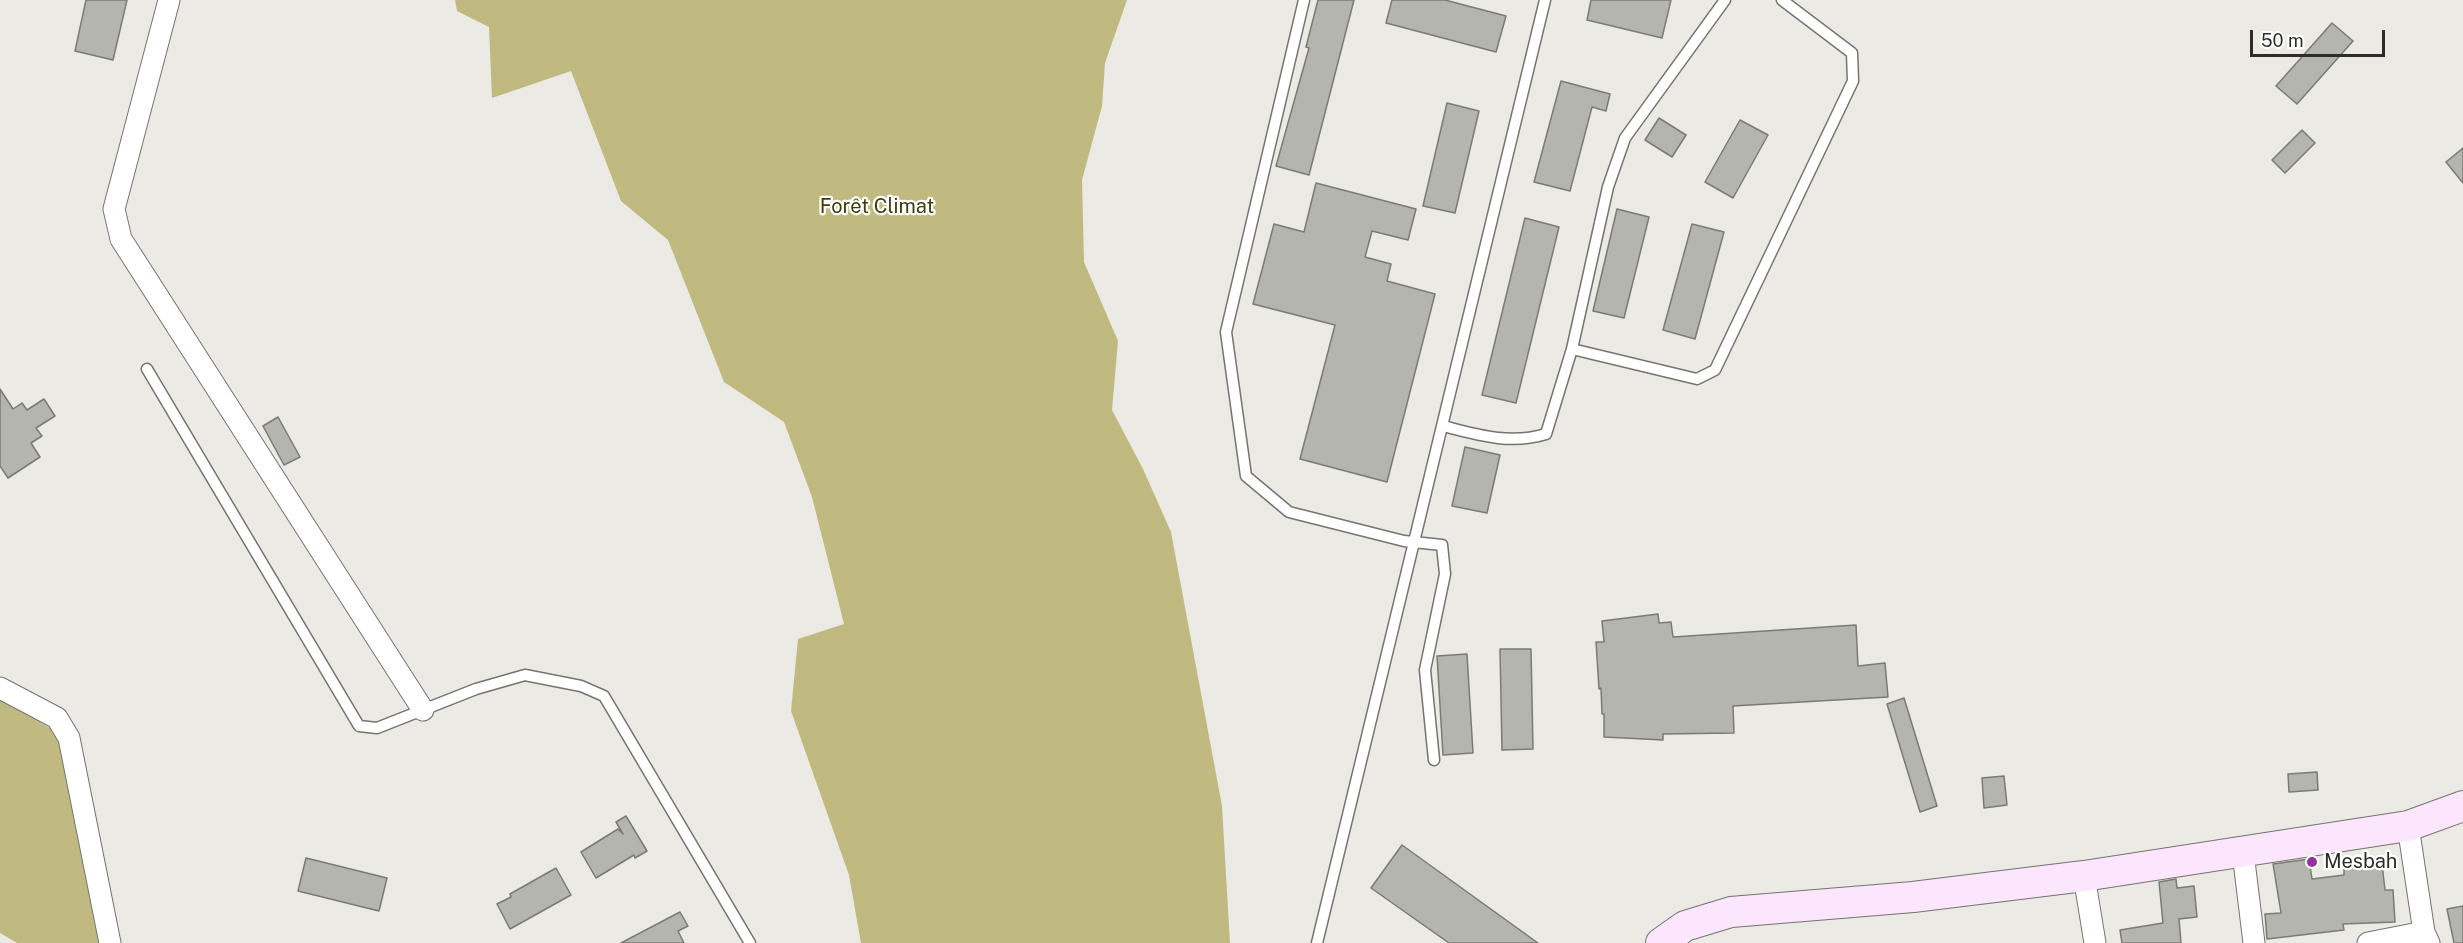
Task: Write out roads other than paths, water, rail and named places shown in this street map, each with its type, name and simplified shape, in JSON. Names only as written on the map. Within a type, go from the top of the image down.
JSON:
[{"type":"main road","points":[[1661,943],[1685,926],[1731,912],[1913,897],[2243,853],[2408,826],[2463,806]]},
{"type":"street","points":[[169,0],[114,208],[121,238],[423,710]]},
{"type":"street","points":[[0,688],[57,718],[69,738],[110,943]]},
{"type":"street","points":[[2368,943],[2427,938],[2408,826]]},
{"type":"street","points":[[2243,853],[2254,943]]},
{"type":"street","points":[[2084,876],[2095,943]]},
{"type":"lane","points":[[1304,0],[1226,332],[1246,476],[1289,512],[1415,542],[1442,545],[1445,574],[1425,670],[1434,760]]},
{"type":"lane","points":[[1317,943],[1545,0]]},
{"type":"lane","points":[[1443,426],[1506,440],[1529,439],[1546,434],[1572,349],[1608,187],[1625,138],[1725,0]]},
{"type":"lane","points":[[1572,349],[1697,379],[1715,370],[1853,81],[1852,53],[1782,0]]},
{"type":"lane","points":[[147,369],[359,726],[377,728],[476,688],[525,675],[581,686],[604,696],[750,943]]},
{"type":"place","name":"Mesbah","points":[[2312,862]]},
{"type":"park label","name":"Forêt Climat","points":[[877,207]]}]
